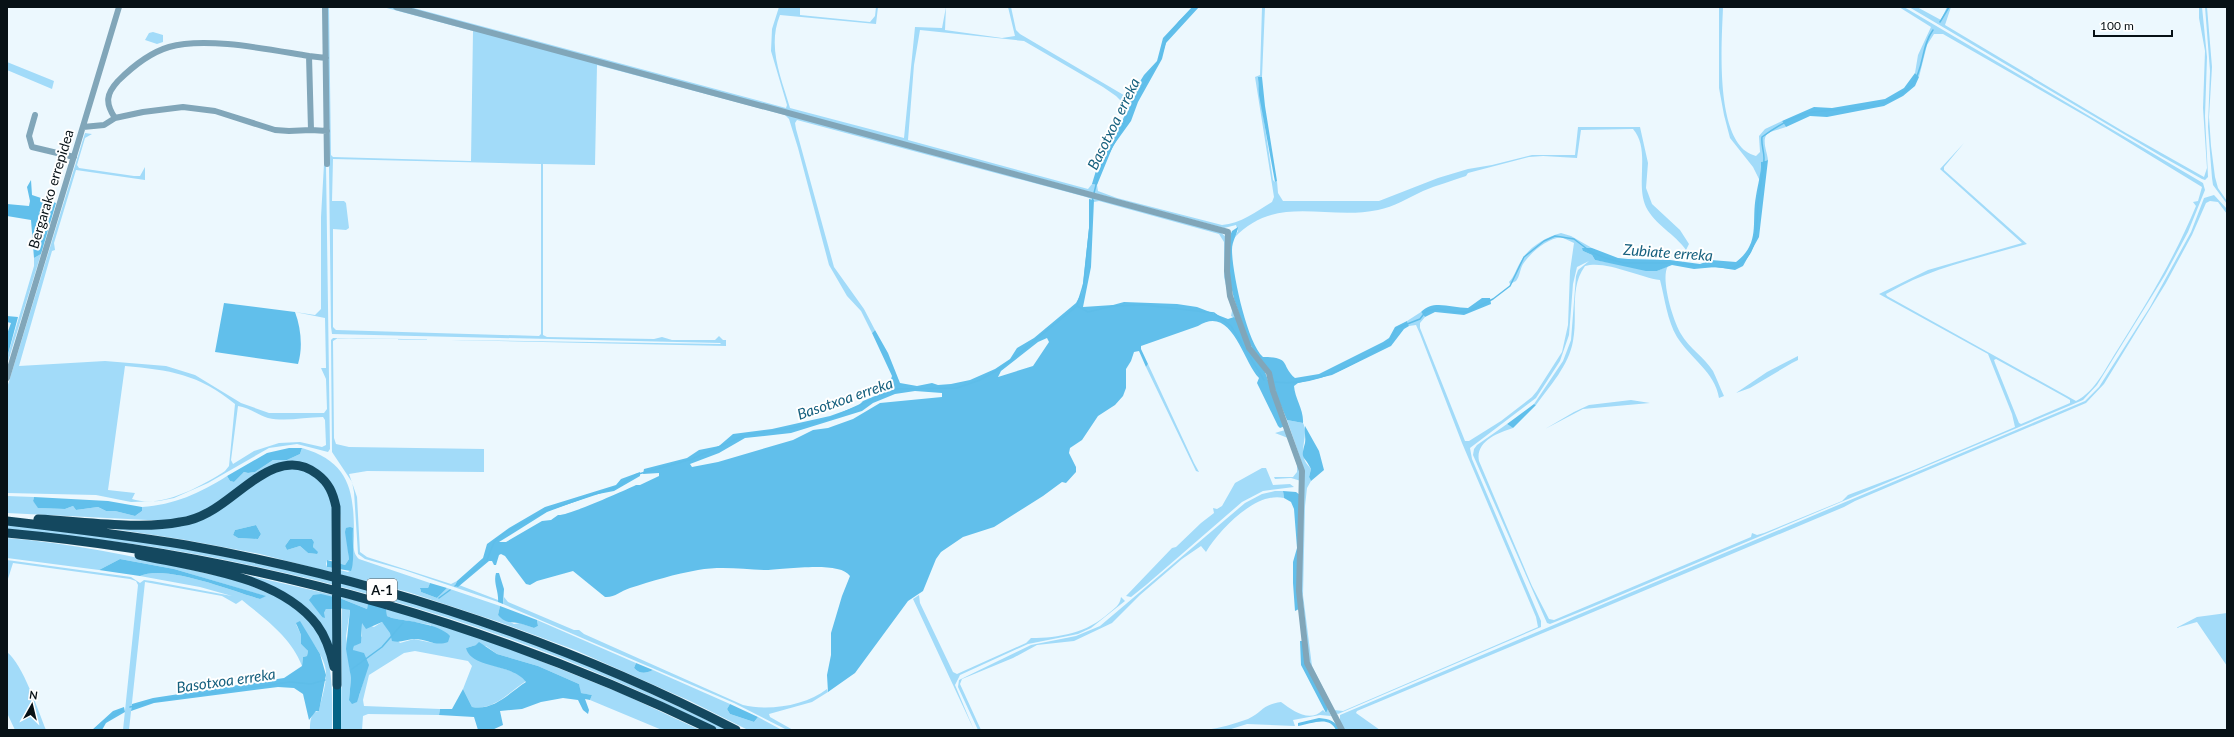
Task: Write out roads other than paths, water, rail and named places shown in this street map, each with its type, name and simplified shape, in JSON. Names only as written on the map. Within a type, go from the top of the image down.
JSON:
[{"type":"highway","points":[[7,520],[147,525],[181,522],[209,512],[265,473],[284,466],[303,467],[323,478],[330,487],[334,498],[337,559],[336,685]]},
{"type":"highway","name":"A-1","points":[[7,520],[185,545],[273,563],[382,590],[478,620],[554,648],[634,681],[736,730]]},
{"type":"highway","name":"A-1","points":[[7,533],[69,539],[148,550],[230,565],[380,602],[473,631],[552,659],[627,690],[712,730]]},
{"type":"highway","points":[[69,539],[241,579],[270,589],[286,598],[318,625],[330,650],[336,685]]},
{"type":"main road","points":[[336,685],[337,730]]},
{"type":"street","name":"Bergarako errepidea","points":[[7,378],[119,7]]},
{"type":"street","points":[[326,7],[328,164]]},
{"type":"street","points":[[396,7],[1228,232],[1226,272],[1230,296],[1249,348],[1269,374],[1273,391],[1302,471],[1302,532],[1299,591],[1307,663],[1341,727]]},
{"type":"street","points":[[115,118],[107,104],[109,92],[113,86],[131,68],[145,58],[168,47],[195,43],[214,44],[326,58]]},
{"type":"street","points":[[309,56],[311,130]]},
{"type":"street","points":[[83,127],[104,125],[115,118],[166,108],[183,107],[215,110],[275,130],[327,131]]},
{"type":"street","points":[[35,116],[29,136],[32,147],[74,157]]},
{"type":"waterway","name":"Basotxoa erreka","points":[[1094,193],[1100,169],[1122,129],[1131,105],[1160,59],[1167,37],[1180,21],[1195,7]]},
{"type":"waterway","name":"Zubiate erreka","points":[[1940,22],[1949,7]]},
{"type":"waterway","name":"Zubiate erreka","points":[[1275,382],[1289,383],[1304,381],[1331,374],[1344,368],[1382,347],[1389,342],[1397,328],[1420,319],[1426,311],[1437,309],[1453,312],[1467,312],[1493,299],[1510,286],[1524,257],[1544,241],[1555,236],[1574,239],[1591,252],[1605,258],[1624,263],[1673,263],[1732,268],[1741,263],[1752,250],[1756,232],[1764,164],[1762,137],[1786,122],[1806,113],[1867,107],[1880,104],[1903,93],[1917,77],[1926,43],[1933,30]]},
{"type":"waterway","name":"Basotxoa erreka","points":[[455,586],[487,560],[494,542],[506,532],[548,510],[617,487],[635,475],[692,459],[745,435],[792,428],[829,419],[895,389],[957,388],[980,380],[1001,368],[1077,306],[1084,283],[1093,197]]},
{"type":"waterway","name":"Zubiate erreka","points":[[1077,306],[1088,312],[1113,306],[1144,305],[1214,313],[1231,326],[1264,380]]},
{"type":"waterway","name":"Basotxoa erreka","points":[[439,598],[450,590]]},
{"type":"waterway","name":"Basotxoa erreka","points":[[352,669],[382,647],[403,623]]},
{"type":"waterway","name":"Basotxoa erreka","points":[[130,707],[161,700],[290,682],[311,684],[325,680]]},
{"type":"waterway","name":"Basotxoa erreka","points":[[100,730],[106,720],[122,710]]}]
